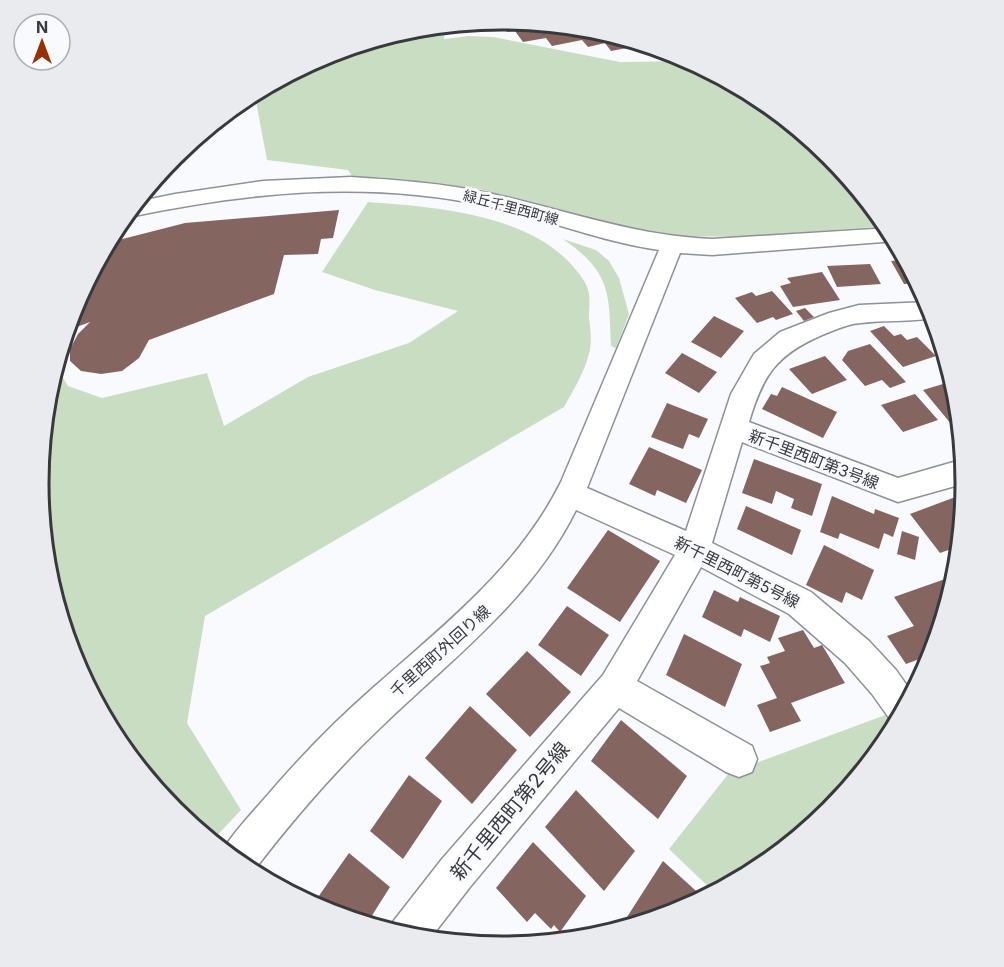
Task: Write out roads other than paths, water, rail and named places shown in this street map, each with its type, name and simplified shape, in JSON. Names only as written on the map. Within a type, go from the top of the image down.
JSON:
[{"type":"street","name":"緑丘千里西町線","points":[[142,207],[199,195],[260,186],[328,183],[410,186],[488,199],[624,237],[672,246],[712,247],[881,236]]},
{"type":"street","name":"千里西町外回り線","points":[[242,855],[282,805],[340,742],[454,641],[493,603],[535,552],[570,494],[672,246]]},
{"type":"street","name":"新千里西町第2号線","points":[[415,928],[456,873],[615,687],[695,549],[744,394],[763,361],[789,339],[819,325],[860,315],[921,311]]},
{"type":"street","name":"新千里西町第3号線","points":[[734,427],[898,490],[956,474]]},
{"type":"street","name":"新千里西町第5号線","points":[[570,494],[695,549],[800,603],[857,652],[899,702]]},
{"type":"street","points":[[615,687],[739,759]]}]
